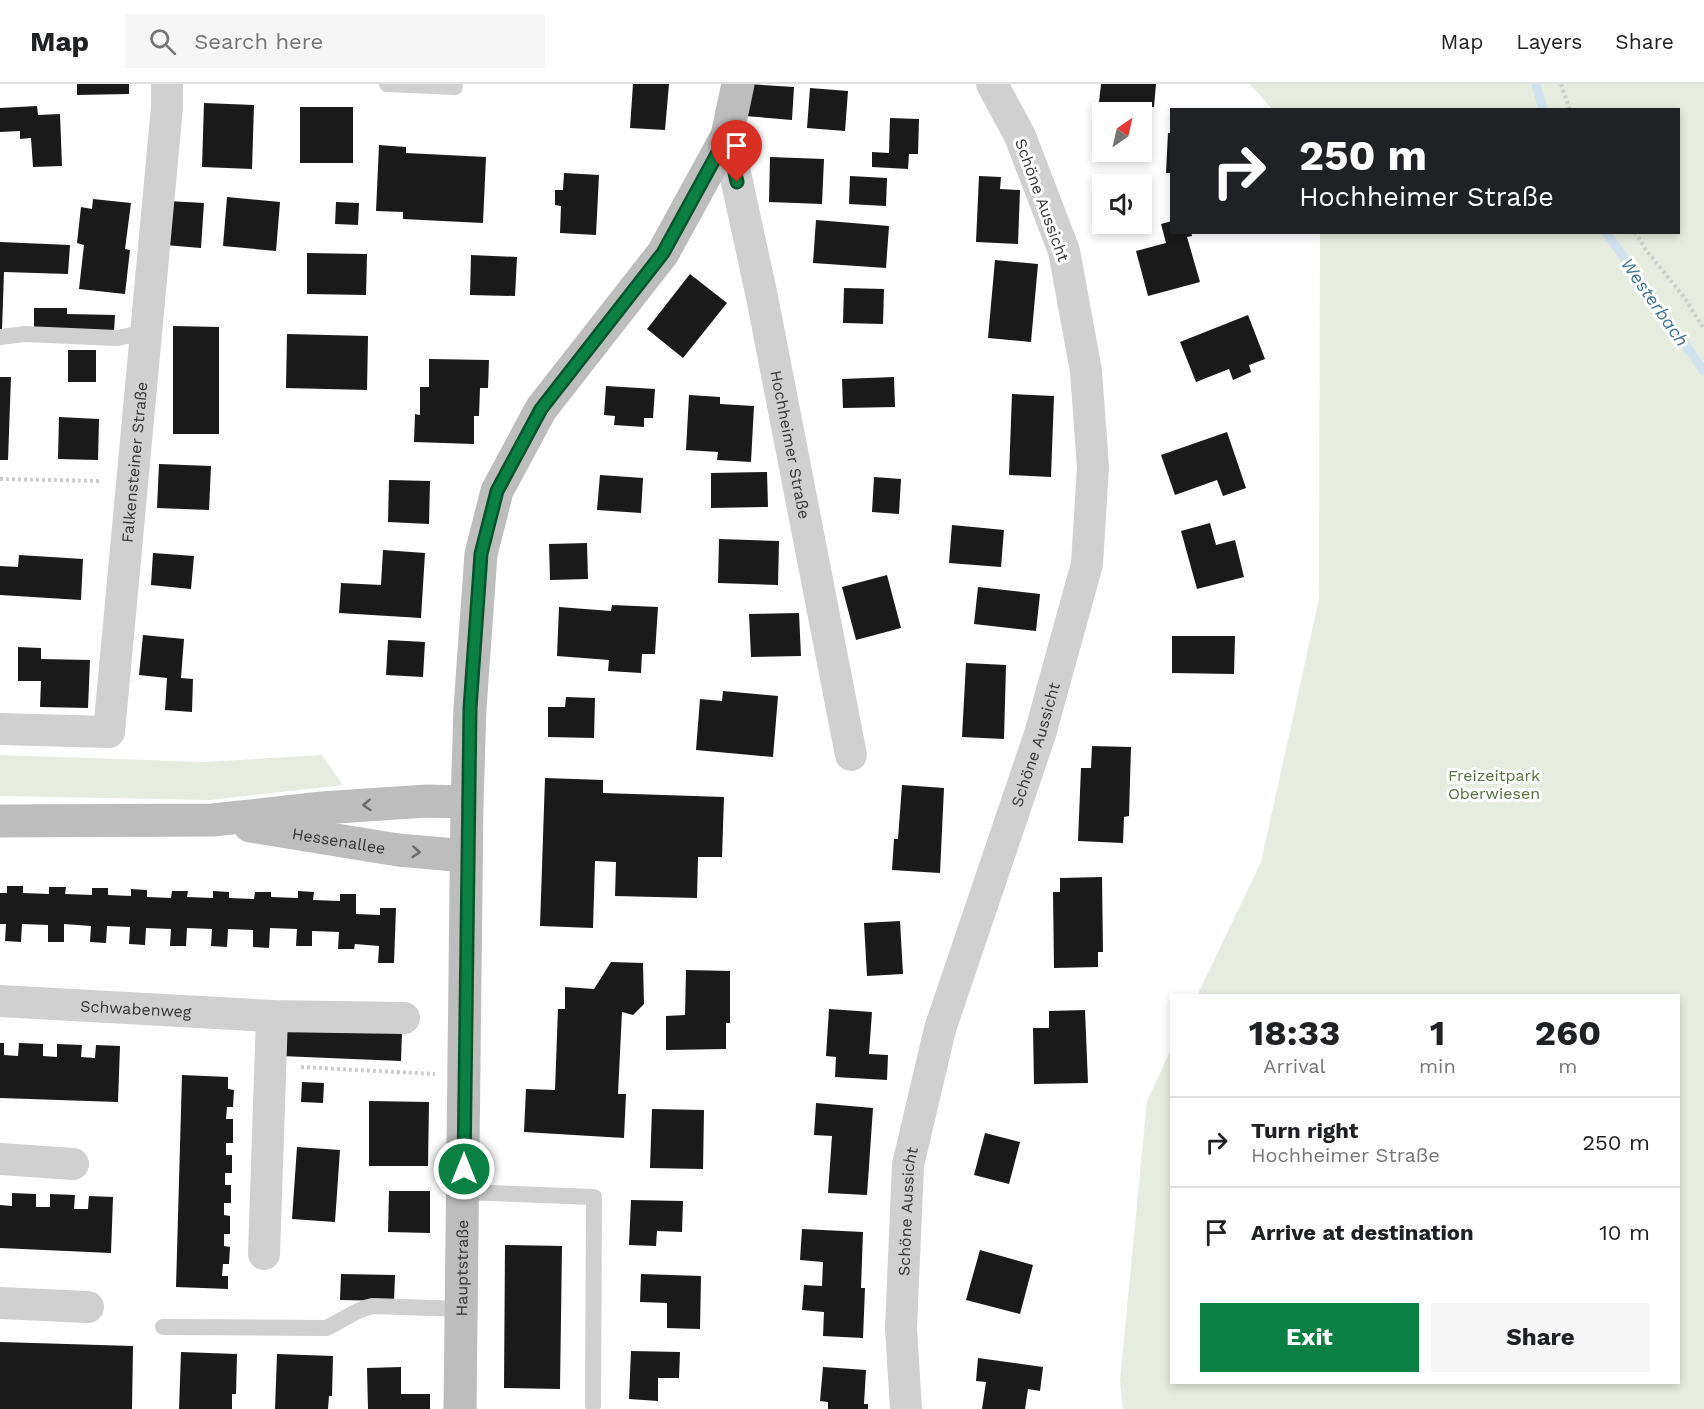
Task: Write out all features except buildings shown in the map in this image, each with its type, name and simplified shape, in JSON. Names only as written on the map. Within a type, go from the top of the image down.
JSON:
[{"type":"main road","name":"Hauptstraße","points":[[460,1409],[467,802],[470,708],[481,554],[497,491],[541,409],[663,253],[727,136],[738,84]]},
{"type":"main road","name":"Hessenallee","points":[[0,821],[213,820],[322,808],[428,801],[467,802]]},
{"type":"main road","name":"Hessenallee","points":[[213,820],[398,850],[466,856]]},
{"type":"street","name":"Falkensteiner Straße","points":[[0,729],[109,732],[147,332],[167,107],[167,84]]},
{"type":"street","name":"Schöne Aussicht","points":[[906,1409],[900,1328],[908,1165],[940,1029],[1040,735],[1087,564],[1093,467],[1086,370],[1064,251],[1020,136],[992,84]]},
{"type":"street","name":"Hochheimer Straße","points":[[727,136],[762,297],[851,755]]},
{"type":"street","name":"Schwabenweg","points":[[0,1001],[272,1016],[404,1018]]},
{"type":"street","points":[[264,1254],[272,1016]]},
{"type":"street","points":[[0,1159],[73,1164]]},
{"type":"street","points":[[0,1303],[88,1307]]},
{"type":"lane","points":[[387,84],[455,87]]},
{"type":"lane","points":[[0,337],[25,334],[117,338],[147,332]]},
{"type":"lane","points":[[464,1192],[594,1197],[592,1405]]},
{"type":"lane","points":[[163,1327],[326,1328],[340,1323],[362,1308],[373,1306],[461,1309]]},
{"type":"path","points":[[1561,84],[1569,108]]},
{"type":"path","points":[[1636,234],[1646,250],[1684,297],[1704,329]]},
{"type":"path","points":[[0,479],[133,482]]},
{"type":"path","points":[[271,1065],[464,1076]]},
{"type":"green space","name":"Freizeitpark Oberwiesen","points":[[1250,84],[1704,84],[1704,1409],[1123,1409],[1120,1381],[1147,1101],[1170,1051],[1170,1384],[1680,1384],[1680,994],[1198,994],[1261,862],[1319,599],[1320,234],[1680,234],[1680,108],[1271,108]]},
{"type":"green space","points":[[0,755],[204,762],[322,755],[343,785],[210,800],[0,796]]},
{"type":"waterway","name":"Westerbach","points":[[1536,84],[1542,108]]},
{"type":"waterway","name":"Westerbach","points":[[1607,234],[1704,371]]},
{"type":"route","points":[[464,1169],[466,856],[470,708],[481,554],[497,491],[541,409],[663,253],[727,136],[737,182]]}]
